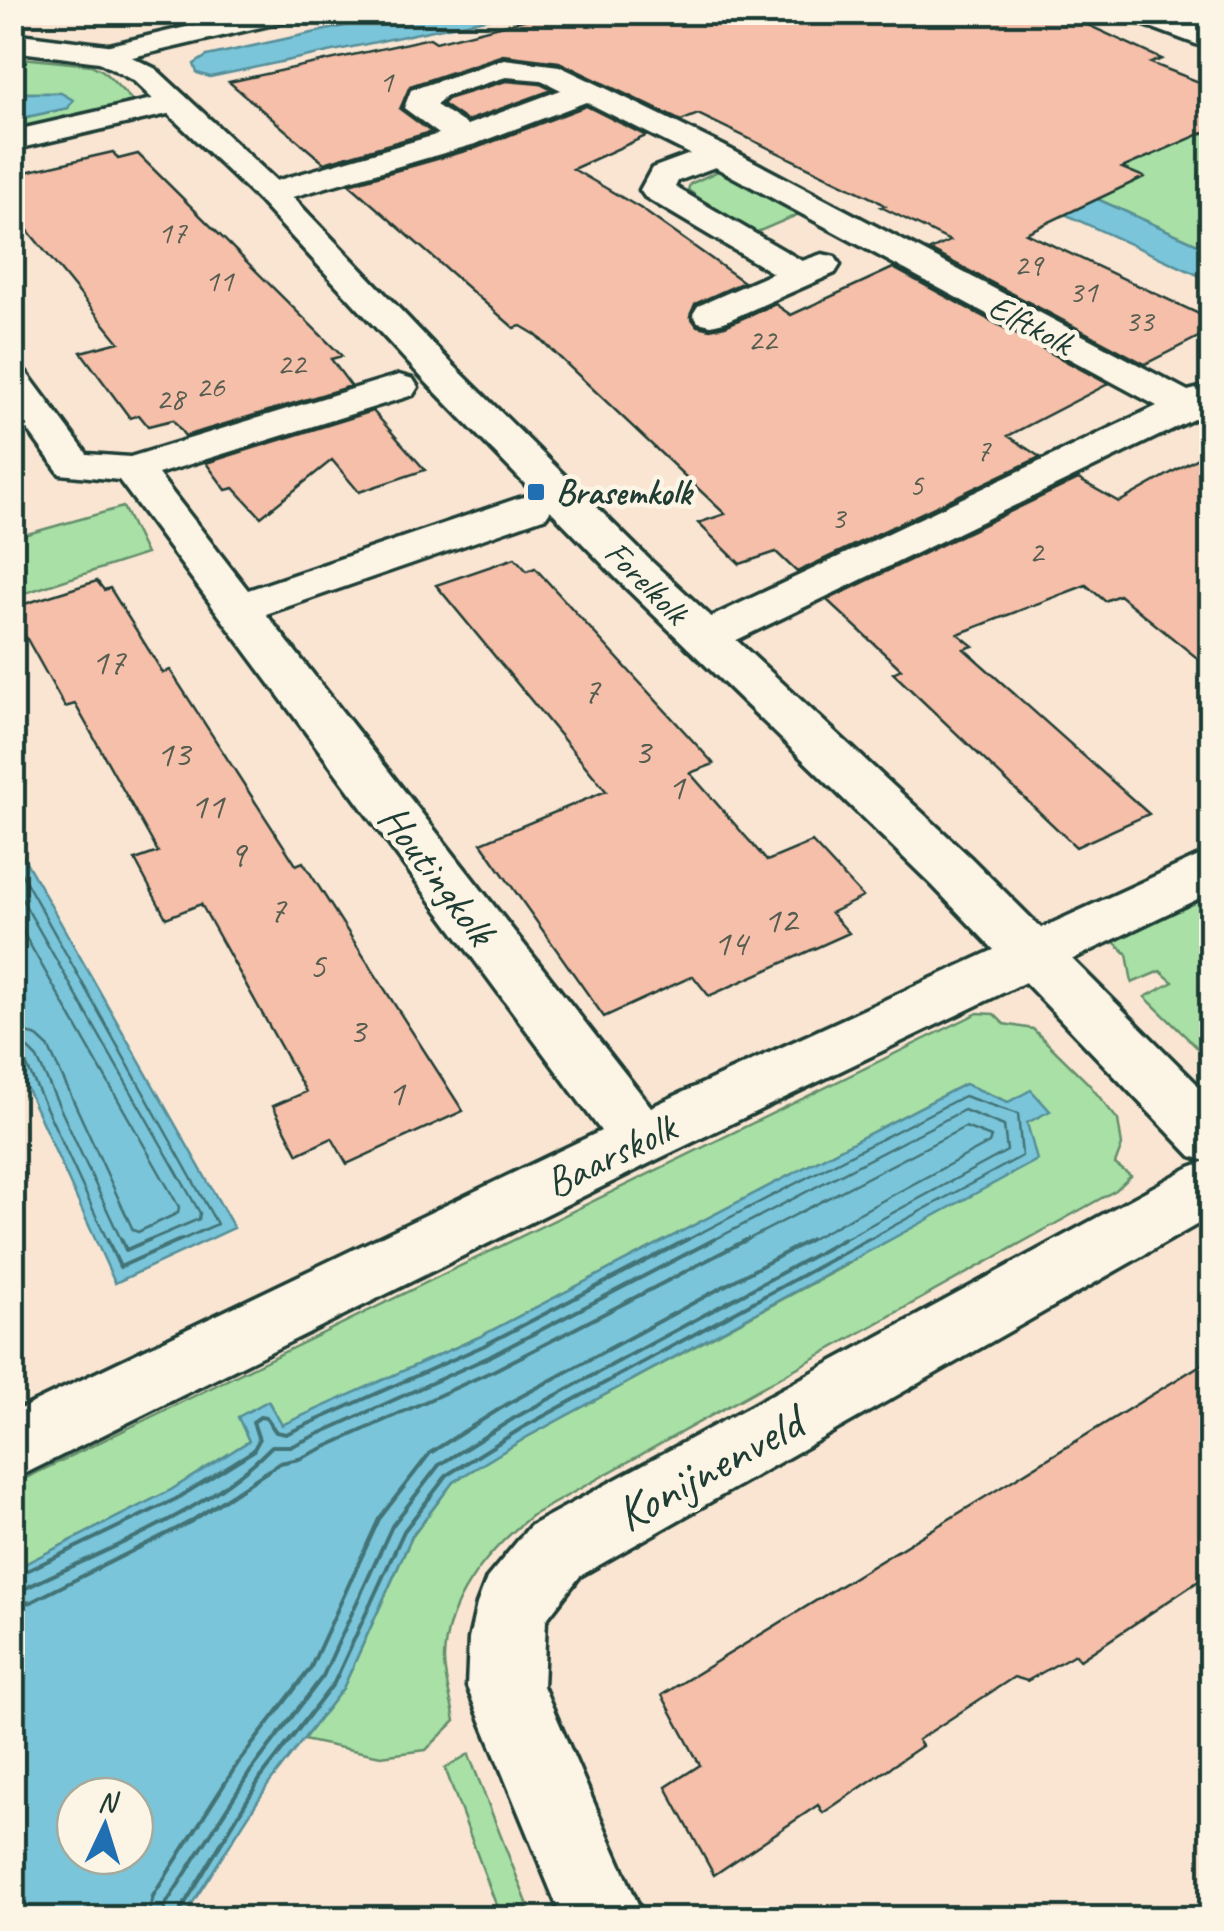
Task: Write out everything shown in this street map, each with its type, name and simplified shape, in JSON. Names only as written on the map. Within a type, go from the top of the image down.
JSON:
[{"type":"street","points":[[107,54],[221,20],[289,12]]},
{"type":"street","points":[[1136,12],[1212,41]]},
{"type":"street","name":"Forelkolk","points":[[12,42],[107,54],[145,75],[270,193],[440,374],[704,638],[951,870],[1212,1138]]},
{"type":"street","name":"Elftkolk","points":[[464,137],[427,115],[420,108],[422,97],[504,68],[548,72],[717,155],[878,242],[1198,400]]},
{"type":"street","points":[[270,193],[464,137],[588,91]]},
{"type":"street","points":[[12,141],[174,103]]},
{"type":"street","points":[[717,155],[664,175],[658,190],[800,274]]},
{"type":"street","points":[[711,314],[878,242]]},
{"type":"street","points":[[12,380],[75,465],[132,468],[399,387]]},
{"type":"street","points":[[704,638],[1198,400]]},
{"type":"street","name":"Houtingkolk","points":[[132,468],[641,1139]]},
{"type":"street","points":[[236,609],[531,508]]},
{"type":"street","name":"Baarskolk","points":[[12,1448],[641,1139],[1212,869]]},
{"type":"street","name":"Konijnenveld","points":[[603,1918],[505,1687],[506,1639],[513,1604],[555,1551],[1212,1185]]},
{"type":"green space","points":[[12,57],[91,65],[103,71],[138,106],[13,135],[13,120],[68,108],[61,93],[13,93]]},
{"type":"green space","points":[[819,74],[1211,132],[1211,250]]},
{"type":"green space","points":[[731,165],[811,209],[750,235],[688,190],[690,184]]},
{"type":"green space","points":[[123,507],[146,554],[13,597],[13,538]]},
{"type":"green space","points":[[1211,890],[1211,996],[1205,1001],[1211,1007],[1211,1061],[1145,997],[1173,982],[1160,971],[1132,983],[1127,954],[1114,942]]},
{"type":"green space","points":[[978,1013],[994,1014],[1004,1024],[1033,1029],[1088,1083],[1118,1120],[1122,1145],[1115,1164],[1131,1176],[1116,1190],[531,1516],[485,1561],[452,1616],[444,1659],[455,1721],[426,1750],[381,1756],[303,1740],[343,1688],[412,1537],[453,1482],[527,1437],[850,1263],[1008,1102],[965,1084],[479,1337],[282,1426],[268,1401],[239,1417],[249,1441],[171,1490],[13,1570],[12,1485]]},
{"type":"green space","points":[[469,1754],[533,1918],[501,1918],[445,1768]]},
{"type":"water","points":[[408,12],[514,13],[210,77],[197,73],[194,64],[207,56]]},
{"type":"water","points":[[819,74],[1211,250],[1211,281],[942,158]]},
{"type":"water","points":[[13,93],[61,93],[73,100],[68,108],[13,120]]},
{"type":"water","points":[[12,837],[234,1228],[115,1283],[13,1058]]},
{"type":"water","points":[[965,1084],[1008,1102],[1031,1090],[1050,1111],[1027,1123],[1037,1160],[527,1437],[453,1482],[412,1536],[343,1688],[268,1785],[183,1918],[13,1918],[13,1570],[171,1490],[249,1441],[238,1417],[268,1401],[282,1425],[479,1337]]},
{"type":"building","points":[[556,12],[1060,12],[1162,59],[1151,63],[1212,87],[1212,129],[1122,168],[1144,177],[1026,233],[1212,320],[1212,330],[1145,364],[930,250],[950,241],[881,207],[885,206],[876,200],[698,114],[681,121],[559,62],[503,55],[410,86],[400,109],[431,132],[324,163],[229,82],[430,38],[436,42]]},
{"type":"building","points":[[506,81],[540,84],[552,90],[467,121],[442,104],[447,99]]},
{"type":"building","points":[[586,106],[646,136],[573,169],[640,208],[744,282],[695,304],[690,316],[697,326],[725,326],[775,304],[791,315],[893,268],[1108,384],[1008,436],[1040,457],[797,572],[776,552],[740,564],[698,523],[725,514],[536,335],[521,326],[514,328],[349,184],[476,148]]},
{"type":"building","points":[[113,152],[118,159],[138,154],[342,356],[331,359],[351,386],[185,436],[173,420],[148,426],[139,415],[130,418],[81,352],[119,342],[12,211],[12,175]]},
{"type":"building","points":[[373,411],[425,470],[359,492],[332,460],[261,517],[234,488],[226,490],[206,463]]},
{"type":"building","points":[[1212,450],[1212,670],[1119,595],[1105,601],[1086,585],[958,634],[973,646],[964,649],[1149,814],[1076,847],[893,673],[901,669],[827,600],[1078,479],[1119,502]]},
{"type":"building","points":[[515,558],[527,571],[535,568],[714,764],[690,773],[767,861],[812,842],[863,897],[831,913],[849,933],[709,996],[693,976],[604,1017],[481,843],[606,791],[436,585]]},
{"type":"building","points":[[97,581],[104,590],[110,588],[163,673],[170,670],[296,865],[303,862],[463,1111],[347,1164],[332,1138],[298,1154],[273,1106],[306,1092],[201,904],[166,918],[135,860],[158,852],[75,704],[65,707],[12,612],[12,608]]},
{"type":"building","points":[[1212,1358],[1212,1572],[1080,1660],[1075,1654],[1027,1681],[1014,1677],[918,1740],[922,1746],[823,1813],[818,1805],[714,1875],[666,1787],[700,1765],[662,1695]]},
{"type":"place","name":"Brasemkolk","points":[[536,492]]}]
